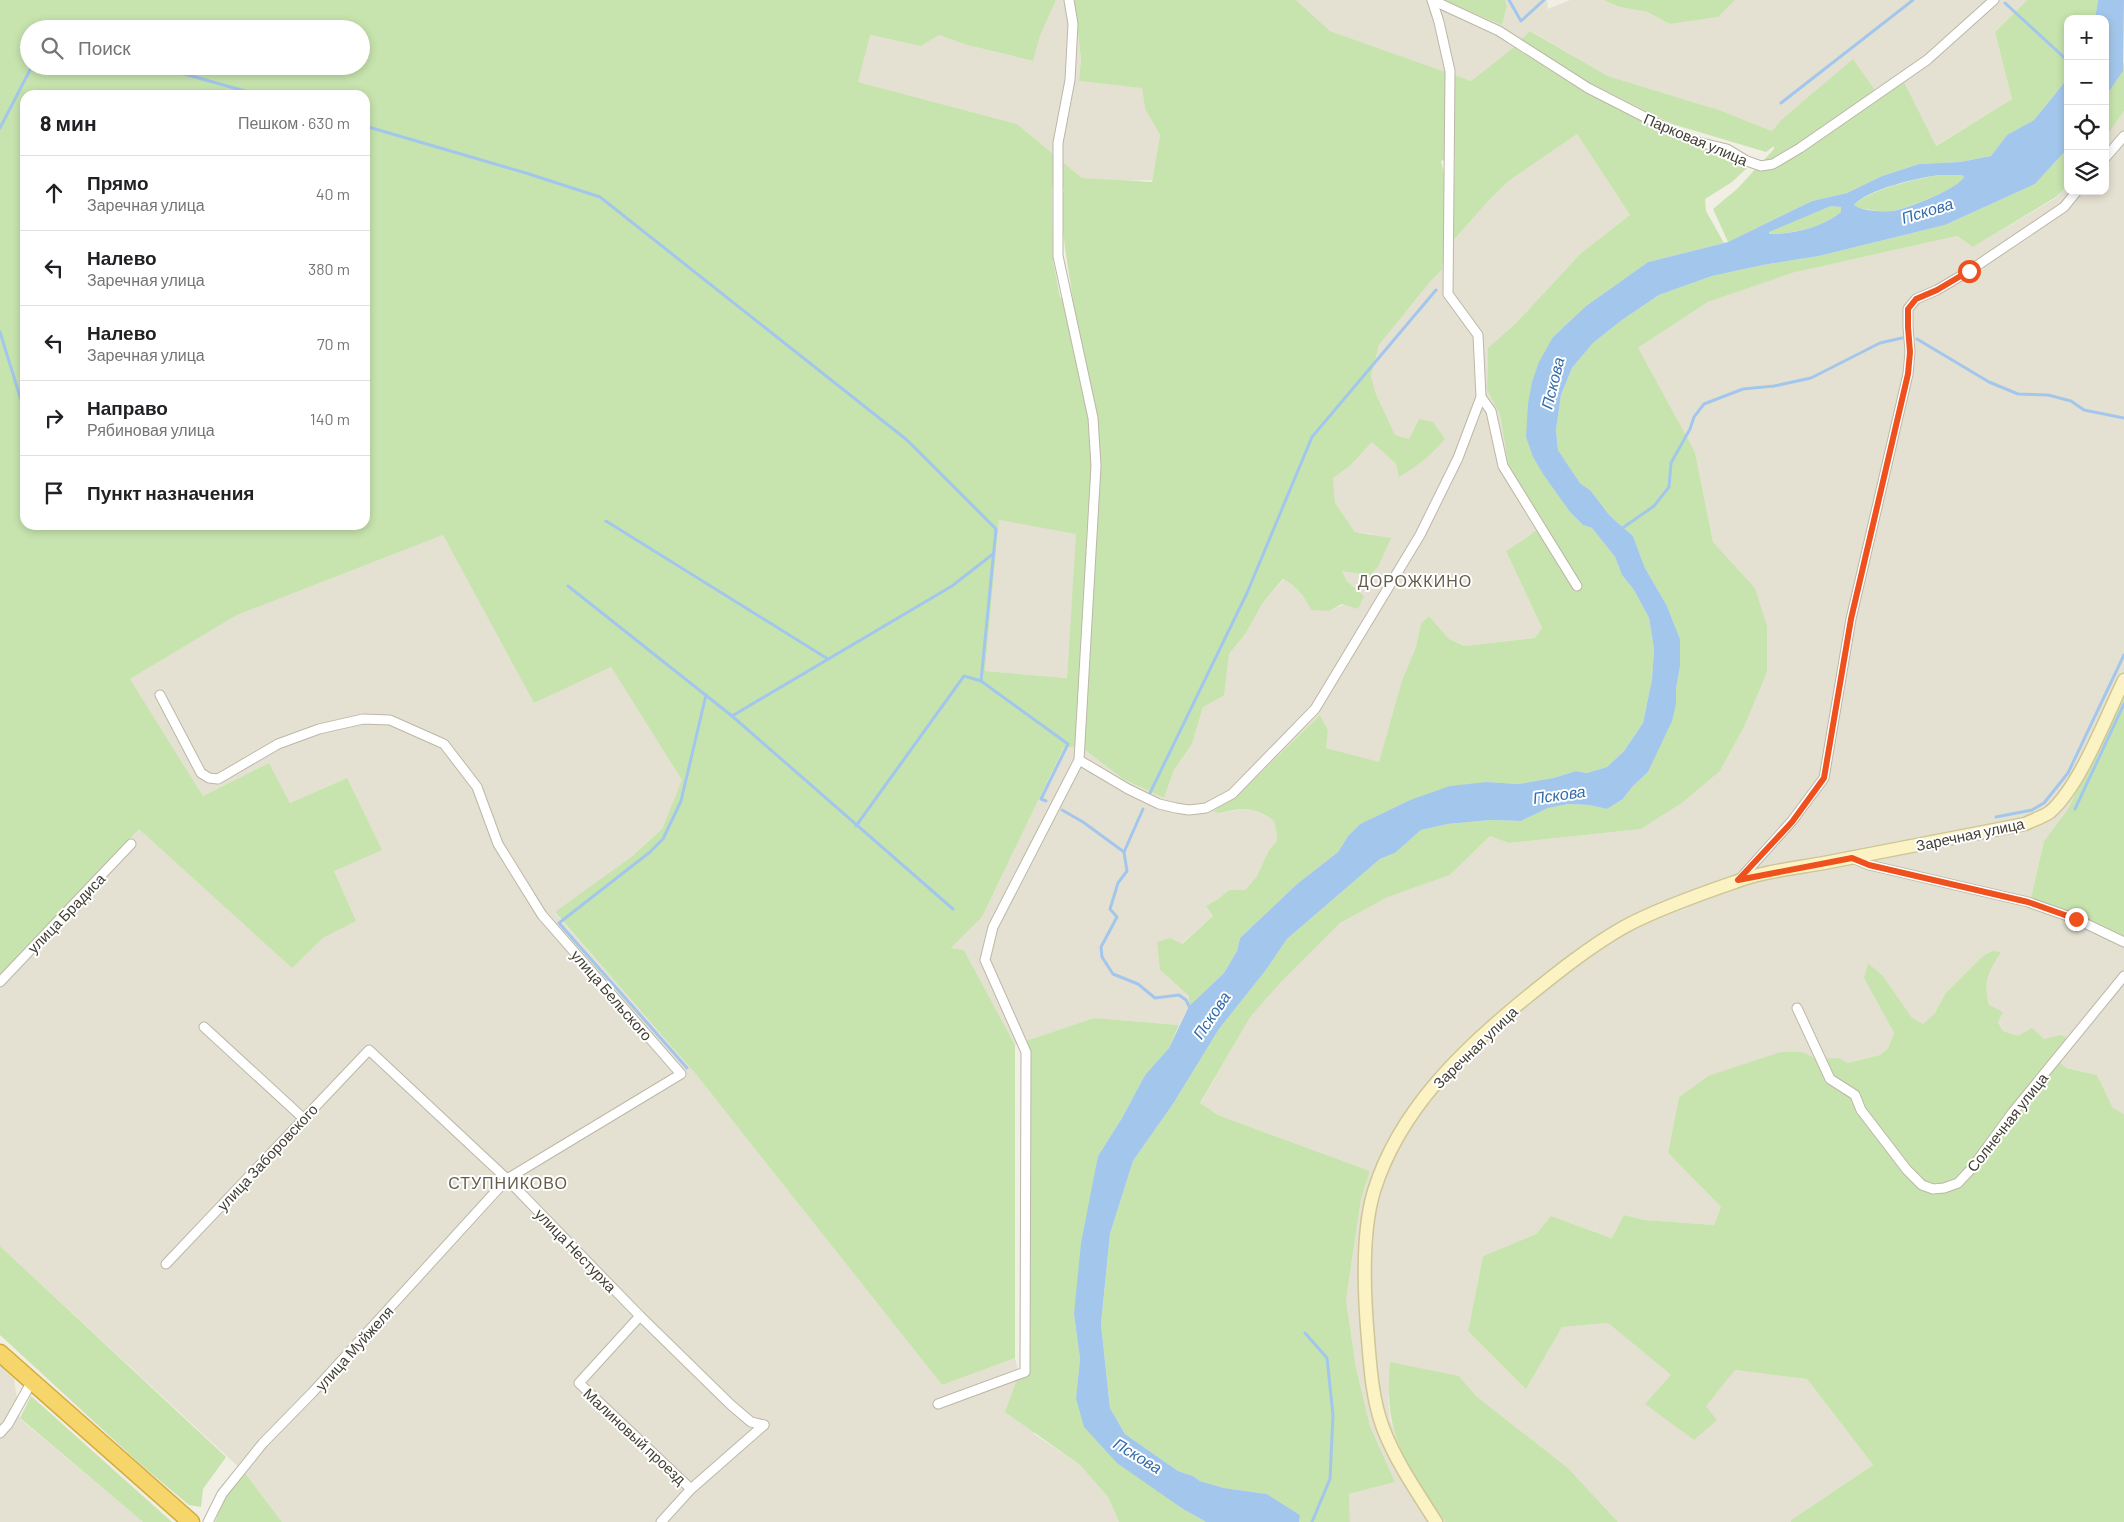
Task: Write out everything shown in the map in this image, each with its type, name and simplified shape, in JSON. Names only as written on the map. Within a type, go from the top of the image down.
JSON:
[{"type":"highway","points":[[0,1354],[191,1522]]},
{"type":"street","points":[[938,1404],[1025,1372],[1026,1052],[985,960],[992,927],[1079,760],[1096,466],[1093,418],[1058,256],[1058,142],[1070,80],[1073,24],[1069,0]]},
{"type":"street","points":[[1079,760],[1128,789],[1159,804],[1176,808],[1189,810],[1206,808],[1232,794],[1316,709],[1420,535],[1458,458],[1481,397],[1478,334],[1448,294],[1450,72],[1432,0]]},
{"type":"street","name":"Парковая улица","points":[[1432,0],[1499,30],[1588,88],[1672,131],[1694,141],[1727,149],[1747,161],[1761,166],[1773,164],[1800,148],[1927,60],[1994,0]]},
{"type":"street","points":[[2109,153],[2124,136]]},
{"type":"street","name":"Заречная улица","points":[[1738,880],[1792,822],[1824,778],[1851,619],[1908,374],[1910,352],[1908,309],[1916,299],[1937,290],[1969,271],[2064,207],[2074,195]]},
{"type":"street","points":[[1481,397],[1491,411],[1504,466],[1577,586]]},
{"type":"street","name":"Заречная улица","points":[[1436,1522],[1399,1464],[1382,1426],[1372,1383],[1365,1296],[1365,1256],[1373,1196],[1387,1158],[1420,1104],[1449,1069],[1491,1026],[1568,963],[1625,926],[1738,880],[2025,824],[2048,813],[2064,797],[2082,768],[2124,680]]},
{"type":"street","name":"улица Бельского","points":[[160,695],[202,774],[209,778],[218,779],[278,744],[319,729],[363,718],[390,720],[444,744],[477,787],[498,844],[542,915],[682,1074],[507,1179]]},
{"type":"street","name":"улица Брадиса","points":[[0,982],[132,844]]},
{"type":"street","points":[[1852,858],[1869,865],[2028,902],[2076,919],[2124,942]]},
{"type":"street","name":"Солнечная улица","points":[[1797,1008],[1830,1079],[1856,1095],[1861,1110],[1907,1170],[1922,1185],[1933,1189],[1944,1188],[1958,1183],[1972,1168],[2013,1112],[2124,976]]},
{"type":"street","points":[[204,1027],[303,1118]]},
{"type":"street","name":"улица Заборовского","points":[[166,1264],[368,1050]]},
{"type":"street","name":"улица Нестурха","points":[[368,1050],[507,1179],[640,1316],[731,1405],[751,1422],[764,1425],[691,1489]]},
{"type":"street","name":"улица Муйжеля","points":[[208,1522],[222,1494],[263,1443],[312,1393],[507,1179]]},
{"type":"street","name":"Малиновый проезд","points":[[640,1316],[579,1384],[691,1489]]},
{"type":"street","points":[[0,1433],[8,1424],[32,1383]]},
{"type":"street","points":[[661,1522],[691,1489]]},
{"type":"shaded area","points":[[1056,0],[1074,0],[1081,59],[1079,81],[1142,87],[1145,109],[1160,135],[1152,182],[1151,180],[1120,181],[1082,178],[1017,124],[857,82],[869,35],[921,46],[939,35],[967,45],[1032,61],[1040,36]]},
{"type":"shaded area","points":[[1296,0],[1442,0],[1502,25],[1507,6],[1505,0],[1547,0],[1548,9],[1570,0],[1603,0],[1620,7],[1647,12],[1670,24],[1718,17],[1735,0],[2027,0],[1995,32],[2012,99],[1935,146],[1901,76],[1877,94],[1853,60],[1781,120],[1772,131],[1719,110],[1608,76],[1531,31],[1471,81],[1330,31]]},
{"type":"shaded area","points":[[2124,111],[2124,693],[2068,809],[2044,841],[2031,898],[2093,922],[2124,939],[2124,1114],[2113,1108],[2097,1075],[2066,1068],[2058,1060],[2060,1035],[2044,1039],[2018,1036],[2003,1031],[1989,1005],[1986,992],[1988,972],[2000,952],[1945,994],[1935,1013],[1923,1025],[1912,1019],[1883,976],[1864,978],[1894,1033],[1888,1048],[1880,1055],[1848,1063],[1839,1058],[1708,1076],[1679,1097],[1668,1153],[1721,1207],[1714,1225],[1645,1220],[1624,1215],[1613,1238],[1551,1216],[1536,1234],[1483,1256],[1468,1331],[1526,1388],[1562,1327],[1608,1323],[1671,1375],[1717,1420],[1705,1406],[1735,1370],[1807,1379],[1873,1465],[1791,1520],[1791,1522],[1618,1522],[1568,1468],[1476,1396],[1459,1376],[1388,1397],[1390,1419],[1407,1464],[1445,1522],[1350,1522],[1349,1494],[1395,1482],[1370,1426],[1356,1368],[1346,1300],[1361,1199],[1370,1171],[1218,1115],[1200,1104],[1251,1016],[1281,982],[1340,923],[1388,897],[1450,875],[1490,836],[1510,843],[1641,829],[1682,803],[1720,771],[1745,725],[1767,672],[1755,588],[1713,542],[1695,452],[1637,349],[1708,302],[1792,273],[1957,236],[1973,247],[2056,198],[2064,189],[2064,195],[2109,195],[2109,132]]},
{"type":"shaded area","name":"ДОРОЖКИНО","points":[[1577,134],[1630,215],[1580,254],[1516,323],[1488,348],[1487,390],[1500,415],[1508,463],[1543,524],[1506,551],[1542,628],[1535,638],[1464,646],[1449,639],[1429,616],[1421,623],[1416,647],[1402,680],[1379,763],[1325,748],[1328,730],[1320,715],[1235,798],[1214,811],[1218,813],[1251,808],[1274,821],[1277,835],[1276,842],[1269,850],[1257,876],[1245,890],[1229,890],[1206,906],[1213,916],[1181,944],[1160,970],[1189,996],[1189,1006],[1179,1025],[1094,1018],[1015,1045],[964,950],[951,948],[982,917],[1064,747],[1081,747],[1123,779],[1164,798],[1174,770],[1192,744],[1203,707],[1229,654],[1246,633],[1262,604],[1284,579],[1296,588],[1308,602],[1329,611],[1364,596],[1347,581],[1342,571],[1373,534],[1355,532],[1335,503],[1333,478],[1350,466],[1372,442],[1396,464],[1399,476],[1419,419],[1409,439],[1395,435],[1376,394],[1371,376],[1379,345],[1429,283],[1442,270],[1445,250],[1489,200],[1510,180]]},
{"type":"shaded area","points":[[999,520],[1077,533],[1067,678],[985,671]]},
{"type":"shaded area","points":[[443,535],[534,702],[611,667],[683,780],[662,829],[631,857],[555,913],[684,1059],[942,1385],[1015,1358],[1034,1434],[1080,1465],[1108,1497],[1119,1522],[282,1522],[245,1473],[0,1246],[0,975],[139,828],[292,967],[323,938],[355,921],[334,871],[347,778],[290,803],[269,764],[203,796],[130,679],[237,615]]},
{"type":"shaded area","points":[[0,1366],[14,1379],[20,1419],[143,1522],[0,1522]]},
{"type":"green space","points":[[0,0],[1056,0],[1040,36],[1033,61],[967,45],[939,35],[921,46],[870,35],[858,82],[1017,124],[1082,178],[1152,182],[1160,135],[1145,109],[1142,88],[1079,81],[1081,59],[1074,0],[1296,0],[1330,31],[1471,81],[1514,47],[1570,83],[1678,137],[1732,156],[1747,168],[1732,182],[1705,199],[1706,211],[1724,243],[1648,262],[1586,306],[1553,337],[1533,457],[1570,512],[1583,525],[1592,528],[1615,557],[1622,575],[1634,590],[1649,618],[1654,649],[1652,679],[1643,723],[1624,751],[1607,767],[1587,773],[1576,771],[1553,778],[1518,784],[1487,782],[1410,800],[1360,824],[1348,836],[1338,852],[1297,884],[1240,938],[1237,951],[1224,973],[1189,1006],[1189,996],[1160,970],[1157,942],[1170,938],[1182,944],[1213,916],[1206,906],[1229,890],[1245,890],[1257,876],[1269,850],[1276,842],[1277,835],[1274,821],[1258,812],[1247,809],[1218,813],[1213,811],[1235,798],[1320,715],[1328,730],[1326,748],[1379,762],[1402,680],[1416,647],[1421,623],[1429,616],[1449,639],[1464,646],[1535,638],[1542,628],[1506,551],[1543,524],[1508,463],[1500,415],[1487,390],[1488,348],[1516,323],[1580,254],[1630,215],[1577,134],[1510,180],[1489,200],[1452,242],[1455,155],[1441,161],[1444,174],[1445,250],[1442,270],[1429,283],[1379,345],[1371,376],[1376,394],[1395,435],[1409,439],[1419,419],[1433,422],[1445,439],[1424,460],[1399,477],[1396,464],[1372,442],[1350,466],[1333,478],[1335,503],[1355,532],[1391,538],[1378,567],[1370,575],[1342,571],[1347,581],[1364,596],[1358,609],[1342,604],[1329,611],[1311,610],[1300,592],[1283,579],[1262,604],[1246,633],[1229,654],[1224,695],[1203,707],[1192,744],[1174,770],[1164,798],[1123,779],[1081,747],[1064,747],[982,917],[951,948],[964,950],[1015,1045],[1015,1358],[942,1385],[695,1073],[555,912],[631,857],[662,829],[682,780],[611,667],[534,703],[443,535],[237,615],[130,679],[203,796],[269,763],[290,803],[347,778],[382,850],[334,871],[356,921],[323,938],[292,968],[139,829],[0,975]],"holes":[[[1052,187],[1064,188],[1063,234],[1074,310],[1060,297],[1053,260]],[[999,520],[1076,534],[1067,678],[985,671]]]},
{"type":"green space","points":[[1442,0],[1505,0],[1507,6],[1502,25]]},
{"type":"green space","points":[[1603,0],[1735,0],[1718,17],[1670,24],[1647,12],[1620,7]]},
{"type":"green space","points":[[2027,0],[2098,0],[2096,15],[2064,15],[2064,83],[2034,120],[2007,135],[1991,156],[1960,162],[1919,164],[1882,176],[1847,193],[1812,201],[1728,242],[1713,209],[1737,189],[1774,149],[1774,146],[1766,152],[1672,124],[1588,82],[1520,41],[1530,31],[1608,76],[1719,110],[1772,131],[1781,120],[1853,59],[1877,93],[1901,76],[1936,146],[2012,99],[1995,32]]},
{"type":"green space","points":[[2124,61],[2124,111],[2109,132],[2109,91],[2122,71]]},
{"type":"green space","points":[[2064,152],[2064,189],[2056,197],[1973,247],[1957,236],[1792,273],[1708,302],[1638,348],[1695,452],[1713,542],[1755,588],[1767,626],[1767,672],[1745,725],[1720,771],[1682,803],[1641,829],[1509,843],[1490,836],[1450,875],[1388,897],[1340,923],[1281,982],[1251,1016],[1200,1103],[1218,1115],[1370,1171],[1361,1199],[1346,1300],[1356,1368],[1370,1426],[1395,1482],[1349,1494],[1350,1522],[1299,1522],[1300,1515],[1267,1494],[1224,1488],[1200,1481],[1193,1476],[1178,1471],[1125,1434],[1110,1408],[1101,1324],[1110,1234],[1133,1161],[1173,1104],[1219,1029],[1266,970],[1287,939],[1380,859],[1395,853],[1421,830],[1448,824],[1490,820],[1521,821],[1548,808],[1569,804],[1589,805],[1607,809],[1623,799],[1632,787],[1648,772],[1676,704],[1676,689],[1680,667],[1680,639],[1667,606],[1645,568],[1633,536],[1610,516],[1591,491],[1580,483],[1558,450],[1556,430],[1561,395],[1572,368],[1593,343],[1622,320],[1659,295],[1712,276],[1819,256],[1945,225],[2035,184]]},
{"type":"green space","points":[[1939,175],[1962,175],[1964,177],[1960,182],[1942,193],[1891,211],[1878,211],[1854,205],[1861,199],[1882,190]]},
{"type":"green space","points":[[1831,206],[1842,207],[1841,212],[1816,226],[1788,233],[1769,234],[1768,232]]},
{"type":"green space","points":[[2124,693],[2124,939],[2093,922],[2031,898],[2044,841],[2068,809]]},
{"type":"green space","points":[[1992,951],[2001,952],[1988,977],[1987,997],[1989,1005],[2003,1012],[1998,1022],[2003,1031],[2018,1036],[2032,1028],[2044,1039],[2060,1035],[2065,1036],[2067,1041],[2058,1060],[2066,1068],[2097,1075],[2113,1108],[2124,1114],[2124,1522],[1791,1522],[1791,1520],[1873,1465],[1807,1379],[1735,1370],[1706,1406],[1717,1420],[1694,1440],[1645,1404],[1671,1375],[1608,1323],[1562,1327],[1526,1389],[1468,1331],[1483,1256],[1536,1234],[1551,1216],[1612,1238],[1624,1215],[1645,1220],[1714,1225],[1721,1207],[1668,1153],[1679,1097],[1708,1076],[1781,1052],[1802,1052],[1817,1059],[1839,1058],[1848,1063],[1880,1055],[1888,1048],[1894,1033],[1864,978],[1868,963],[1883,976],[1912,1018],[1923,1024],[1935,1013],[1945,994],[1983,956]]},
{"type":"green space","points":[[1094,1018],[1179,1025],[1169,1048],[1145,1075],[1122,1118],[1098,1156],[1074,1314],[1080,1359],[1076,1398],[1183,1509],[1206,1522],[1119,1522],[1108,1497],[1080,1465],[1005,1412],[1025,1363],[1022,1051],[1020,1043]]},
{"type":"green space","points":[[0,1246],[226,1457],[203,1489],[201,1507],[189,1505],[139,1463],[0,1335]]},
{"type":"green space","points":[[1390,1362],[1459,1376],[1476,1396],[1568,1468],[1618,1522],[1445,1522],[1411,1471],[1396,1437],[1389,1402]]},
{"type":"green space","points":[[31,1396],[172,1522],[143,1522],[20,1418]]},
{"type":"green space","points":[[245,1473],[282,1522],[215,1522],[224,1498]]},
{"type":"water","points":[[2098,0],[2124,0],[2123,71],[2109,91],[2109,15],[2096,15]]},
{"type":"water","name":"Пскова","points":[[2064,83],[2064,152],[2035,184],[1945,225],[1819,256],[1712,276],[1659,295],[1622,320],[1593,343],[1572,368],[1561,395],[1556,430],[1558,450],[1580,483],[1591,491],[1610,516],[1633,536],[1645,568],[1667,606],[1680,639],[1680,667],[1672,721],[1648,772],[1632,787],[1623,799],[1607,809],[1589,805],[1569,804],[1548,808],[1521,821],[1490,820],[1448,824],[1421,830],[1395,853],[1380,859],[1287,939],[1266,970],[1219,1029],[1173,1104],[1133,1161],[1110,1234],[1101,1324],[1110,1408],[1125,1434],[1178,1471],[1193,1476],[1200,1481],[1224,1488],[1267,1494],[1300,1515],[1299,1522],[1206,1522],[1183,1509],[1117,1463],[1084,1427],[1076,1398],[1080,1359],[1074,1314],[1081,1243],[1098,1156],[1122,1118],[1145,1075],[1169,1048],[1189,1006],[1224,973],[1237,951],[1240,938],[1297,884],[1338,852],[1348,836],[1360,824],[1410,800],[1450,786],[1487,782],[1518,784],[1553,778],[1576,771],[1587,773],[1607,767],[1624,751],[1643,723],[1652,679],[1654,649],[1649,618],[1634,590],[1622,575],[1615,557],[1592,528],[1583,525],[1570,512],[1543,474],[1533,457],[1526,437],[1528,404],[1532,382],[1539,362],[1553,337],[1586,306],[1648,262],[1728,242],[1812,201],[1847,193],[1882,176],[1919,164],[1960,162],[1991,156],[2007,135],[2034,120]],"holes":[[[1939,175],[1962,175],[1964,177],[1960,182],[1942,193],[1919,203],[1892,211],[1872,211],[1861,209],[1854,205],[1870,194],[1907,182]],[[1831,206],[1841,207],[1841,212],[1816,226],[1788,233],[1769,234],[1769,232]]]},
{"type":"waterway","points":[[1509,0],[1521,21],[1544,0]]},
{"type":"waterway","points":[[1781,103],[1913,0]]},
{"type":"waterway","points":[[2005,3],[2067,60]]},
{"type":"waterway","points":[[0,128],[27,75]]},
{"type":"waterway","points":[[188,75],[241,90]]},
{"type":"waterway","points":[[370,127],[526,173],[600,197],[907,440],[996,529],[981,681],[1068,744],[1041,799],[1046,801]]},
{"type":"waterway","points":[[1150,793],[1247,593],[1312,437],[1436,290]]},
{"type":"waterway","points":[[0,332],[20,397]]},
{"type":"waterway","points":[[1621,529],[1654,506],[1669,487],[1671,463],[1690,429],[1694,417],[1704,404],[1743,389],[1774,386],[1811,378],[1880,343],[1902,338]]},
{"type":"waterway","points":[[1917,339],[1989,382],[2018,394],[2048,395],[2071,401],[2084,410],[2124,418]]},
{"type":"waterway","points":[[606,521],[828,659]]},
{"type":"waterway","points":[[568,586],[732,716],[952,586],[993,554]]},
{"type":"waterway","points":[[1996,817],[2032,810],[2044,803],[2068,773],[2124,655]]},
{"type":"waterway","points":[[856,826],[964,676],[981,681]]},
{"type":"waterway","points":[[687,1068],[559,923],[650,852],[663,839],[681,801],[706,695]]},
{"type":"waterway","points":[[2075,809],[2124,704]]},
{"type":"waterway","points":[[732,716],[953,909]]},
{"type":"waterway","points":[[1124,852],[1143,809]]},
{"type":"waterway","points":[[1062,810],[1083,822],[1124,852],[1127,871],[1118,883],[1110,909],[1117,917],[1101,947],[1102,957],[1113,974],[1138,984],[1155,998],[1179,995],[1186,1000],[1191,1010]]},
{"type":"waterway","points":[[1305,1333],[1327,1358],[1333,1415],[1330,1479],[1312,1522]]},
{"type":"district","name":"ДОРОЖКИНО","points":[[1415,580]]},
{"type":"district","name":"СТУПНИКОВО","points":[[508,1182]]},
{"type":"route","points":[[1969,271],[1937,290],[1916,299],[1908,309],[1910,352],[1908,374],[1851,619],[1824,778],[1792,822],[1738,880],[1852,858],[1869,865],[2028,902],[2076,919]]}]
